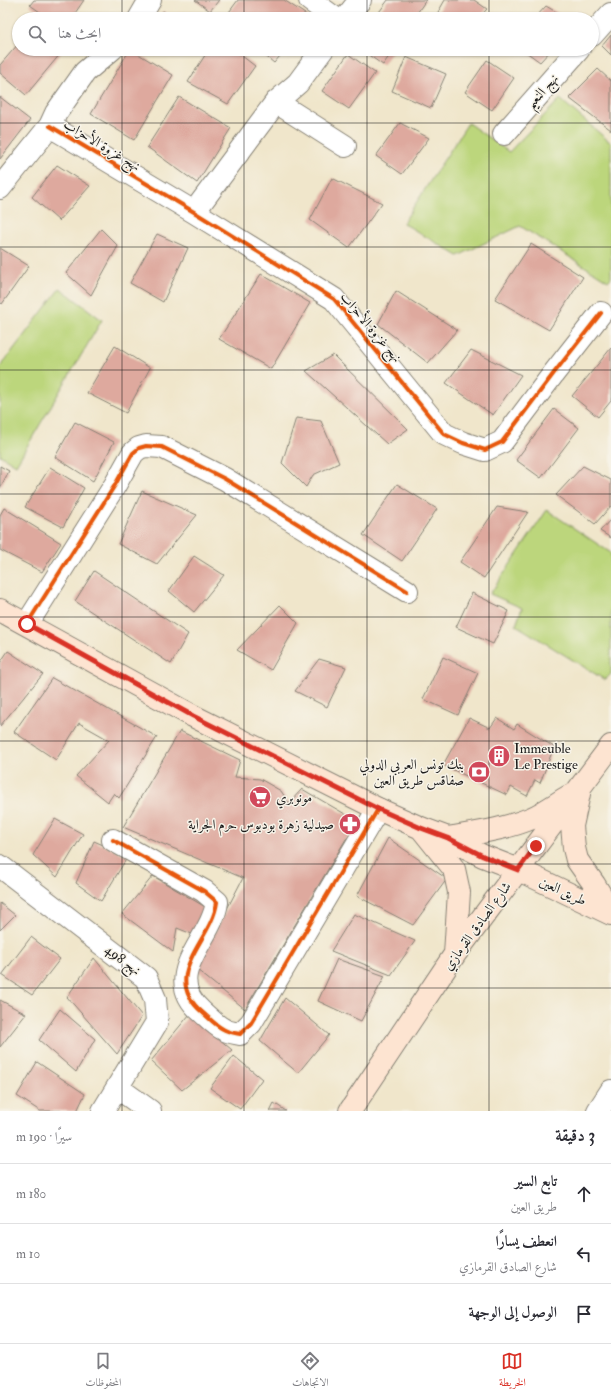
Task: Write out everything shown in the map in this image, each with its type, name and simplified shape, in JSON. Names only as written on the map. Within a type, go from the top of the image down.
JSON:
[{"type":"main road","name":"طريق العين","points":[[0,610],[193,716],[378,809],[448,838],[483,856],[518,870],[611,913]]},
{"type":"main road","name":"شارع الصادق القرمازي","points":[[350,1111],[455,954],[611,746]]},
{"type":"main road","points":[[448,838],[502,827],[532,817],[580,789]]},
{"type":"main road","points":[[580,789],[572,826],[574,848],[578,860],[611,913]]},
{"type":"main road","points":[[421,828],[454,869],[459,892],[455,954]]},
{"type":"street","points":[[143,12],[150,0]]},
{"type":"street","points":[[310,0],[326,12]]},
{"type":"street","points":[[351,12],[360,0]]},
{"type":"street","points":[[599,27],[611,14]]},
{"type":"street","points":[[0,186],[50,126],[56,113],[85,72],[104,56]]},
{"type":"street","points":[[194,212],[276,102],[298,83],[318,56]]},
{"type":"street","name":"نهج النعيم","points":[[504,134],[574,56]]},
{"type":"street","points":[[276,102],[345,146]]},
{"type":"street","name":"نهج غزوة الأحزاب","points":[[50,126],[194,212],[334,299],[444,434],[484,450],[502,442],[601,313]]},
{"type":"street","points":[[27,624],[115,485],[133,453],[139,448],[146,446],[162,446],[225,478],[407,591]]},
{"type":"street","points":[[113,840],[204,891],[217,902],[216,912],[187,966],[185,988],[193,1004],[224,1030],[240,1034],[251,1023],[378,809]]},
{"type":"street","name":"نهج 498","points":[[0,866],[146,978],[155,999],[157,1022],[118,1088],[102,1111]]},
{"type":"street","points":[[118,1088],[150,1111]]},
{"type":"street","points":[[598,1111],[611,1091]]},
{"type":"green space","points":[[560,99],[611,143],[611,278],[608,281],[520,226],[458,256],[403,223],[468,123],[509,152]]},
{"type":"green space","points":[[60,288],[102,320],[16,465],[0,455],[0,367]]},
{"type":"green space","points":[[547,510],[611,553],[611,674],[605,680],[516,625],[522,608],[490,594]]},
{"type":"building","points":[[34,0],[84,0],[76,12],[40,12],[30,5]]},
{"type":"building","points":[[195,0],[219,0],[210,11]]},
{"type":"building","points":[[238,0],[284,0],[302,12],[229,12]]},
{"type":"building","points":[[388,0],[426,0],[418,12],[379,12]]},
{"type":"building","points":[[445,0],[474,0],[487,9],[484,12],[438,12]]},
{"type":"building","points":[[546,6],[556,12],[540,12]]},
{"type":"building","points":[[611,35],[611,55],[602,46]]},
{"type":"building","points":[[12,51],[12,56],[58,56],[26,95],[0,73],[0,65]]},
{"type":"building","points":[[126,56],[142,56],[173,75],[134,140],[91,114]]},
{"type":"building","points":[[205,56],[242,56],[255,66],[228,104],[188,82]]},
{"type":"building","points":[[266,56],[280,56],[274,63]]},
{"type":"building","points":[[347,56],[351,56],[375,73],[349,109],[322,91]]},
{"type":"building","points":[[370,56],[389,56],[383,65]]},
{"type":"building","points":[[532,56],[546,56],[540,62]]},
{"type":"building","points":[[406,57],[446,74],[431,108],[392,91]]},
{"type":"building","points":[[487,60],[514,78],[492,110],[465,92]]},
{"type":"building","points":[[598,69],[611,81],[611,130],[569,98]]},
{"type":"building","points":[[0,97],[30,120],[0,159]]},
{"type":"building","points":[[179,97],[231,128],[197,183],[147,147]]},
{"type":"building","points":[[400,123],[429,138],[402,174],[376,156]]},
{"type":"building","points":[[57,165],[90,186],[59,221],[32,197]]},
{"type":"building","points":[[332,178],[382,203],[349,248],[310,220]]},
{"type":"building","points":[[101,229],[118,246],[91,295],[66,273]]},
{"type":"building","points":[[157,234],[188,248],[163,302],[130,283]]},
{"type":"building","points":[[531,244],[583,277],[549,330],[495,299]]},
{"type":"building","points":[[0,248],[29,266],[2,304],[0,302]]},
{"type":"building","points":[[261,274],[310,303],[271,369],[219,339]]},
{"type":"building","points":[[396,291],[457,330],[428,363],[378,324]]},
{"type":"building","points":[[115,346],[150,368],[126,413],[87,393]]},
{"type":"building","points":[[611,348],[611,401],[598,417],[572,396]]},
{"type":"building","points":[[471,350],[521,375],[493,415],[446,383]]},
{"type":"building","points":[[333,355],[408,429],[387,444],[306,371]]},
{"type":"building","points":[[554,409],[579,428],[541,478],[516,460]]},
{"type":"building","points":[[296,418],[321,421],[339,463],[313,475],[306,487],[282,463]]},
{"type":"building","points":[[75,422],[114,442],[93,481],[55,457]]},
{"type":"building","points":[[0,466],[9,471],[0,488]]},
{"type":"building","points":[[583,466],[611,480],[611,506],[595,524],[556,495]]},
{"type":"building","points":[[50,467],[84,488],[63,527],[25,507]]},
{"type":"building","points":[[397,484],[437,509],[402,561],[363,535]]},
{"type":"building","points":[[142,491],[197,515],[157,564],[118,544]]},
{"type":"building","points":[[497,507],[528,512],[484,578],[460,562]]},
{"type":"building","points":[[4,508],[61,543],[42,572],[0,550],[0,515]]},
{"type":"building","points":[[611,519],[611,538],[600,531]]},
{"type":"building","points":[[194,556],[224,575],[194,612],[169,591]]},
{"type":"building","points":[[94,571],[188,634],[171,664],[75,601]]},
{"type":"building","points":[[472,593],[509,611],[493,644],[456,627]]},
{"type":"building","points":[[280,605],[298,623],[271,670],[237,650]]},
{"type":"building","points":[[8,651],[43,674],[0,726],[0,663]]},
{"type":"building","points":[[443,657],[478,673],[458,715],[423,699]]},
{"type":"building","points":[[319,659],[346,667],[327,707],[295,691]]},
{"type":"building","points":[[52,678],[157,737],[119,798],[114,793],[108,802],[76,776],[109,740],[79,723],[56,760],[14,732]]},
{"type":"building","name":"Immeuble Le Prestige","points":[[469,718],[490,728],[497,718],[514,729],[517,724],[554,747],[540,783],[535,780],[527,796],[511,787],[507,795],[443,765]]},
{"type":"building","points":[[180,731],[240,760],[235,777],[260,779],[281,791],[289,803],[302,789],[364,825],[346,839],[245,1009],[196,969],[243,878],[123,827]]},
{"type":"building","points":[[55,819],[83,834],[57,877],[33,855]]},
{"type":"building","points":[[388,838],[447,879],[413,925],[357,896]]},
{"type":"building","points":[[94,841],[128,856],[101,901],[76,883]]},
{"type":"building","points":[[153,876],[207,908],[192,934],[177,928],[173,952],[122,914]]},
{"type":"building","points":[[0,903],[15,915],[0,930]]},
{"type":"building","points":[[354,914],[415,941],[391,975],[331,951]]},
{"type":"building","points":[[31,937],[60,959],[32,995],[2,975]]},
{"type":"building","points":[[94,958],[142,1016],[117,1054],[67,997]]},
{"type":"building","points":[[337,959],[385,976],[361,1021],[318,1001]]},
{"type":"building","points":[[285,998],[329,1035],[298,1073],[260,1041]]},
{"type":"building","points":[[0,1000],[26,1014],[0,1047]]},
{"type":"building","points":[[60,1009],[95,1039],[76,1072],[39,1040]]},
{"type":"building","points":[[190,1014],[232,1050],[182,1090],[151,1061]]},
{"type":"building","points":[[234,1056],[262,1079],[240,1109],[210,1088]]},
{"type":"building","points":[[37,1062],[85,1094],[77,1111],[40,1111],[17,1096]]},
{"type":"building","points":[[274,1103],[286,1111],[270,1111]]},
{"type":"cycle path","points":[[50,126],[194,212],[334,299],[444,434],[463,443],[485,450],[502,442],[601,313]]},
{"type":"cycle path","points":[[27,624],[115,485],[133,453],[139,448],[146,446],[162,447],[225,479],[407,591]]},
{"type":"cycle path","points":[[113,840],[204,891],[217,902],[213,916],[187,971],[186,985],[190,998],[202,1012],[225,1030],[240,1034],[251,1023],[378,809]]},
{"type":"place","name":"Immeuble Le Prestige","points":[[499,756]]},
{"type":"place","name":"بنك تونس العربي الدولي صفاقس طريق العين","points":[[479,772]]},
{"type":"place","name":"مونوبري","points":[[260,797]]},
{"type":"place","name":"صيدلية زهرة بودبوس حرم الجراية","points":[[350,824]]},
{"type":"route","points":[[27,624],[193,716],[378,809],[448,838],[483,856],[518,870],[536,846]]}]
